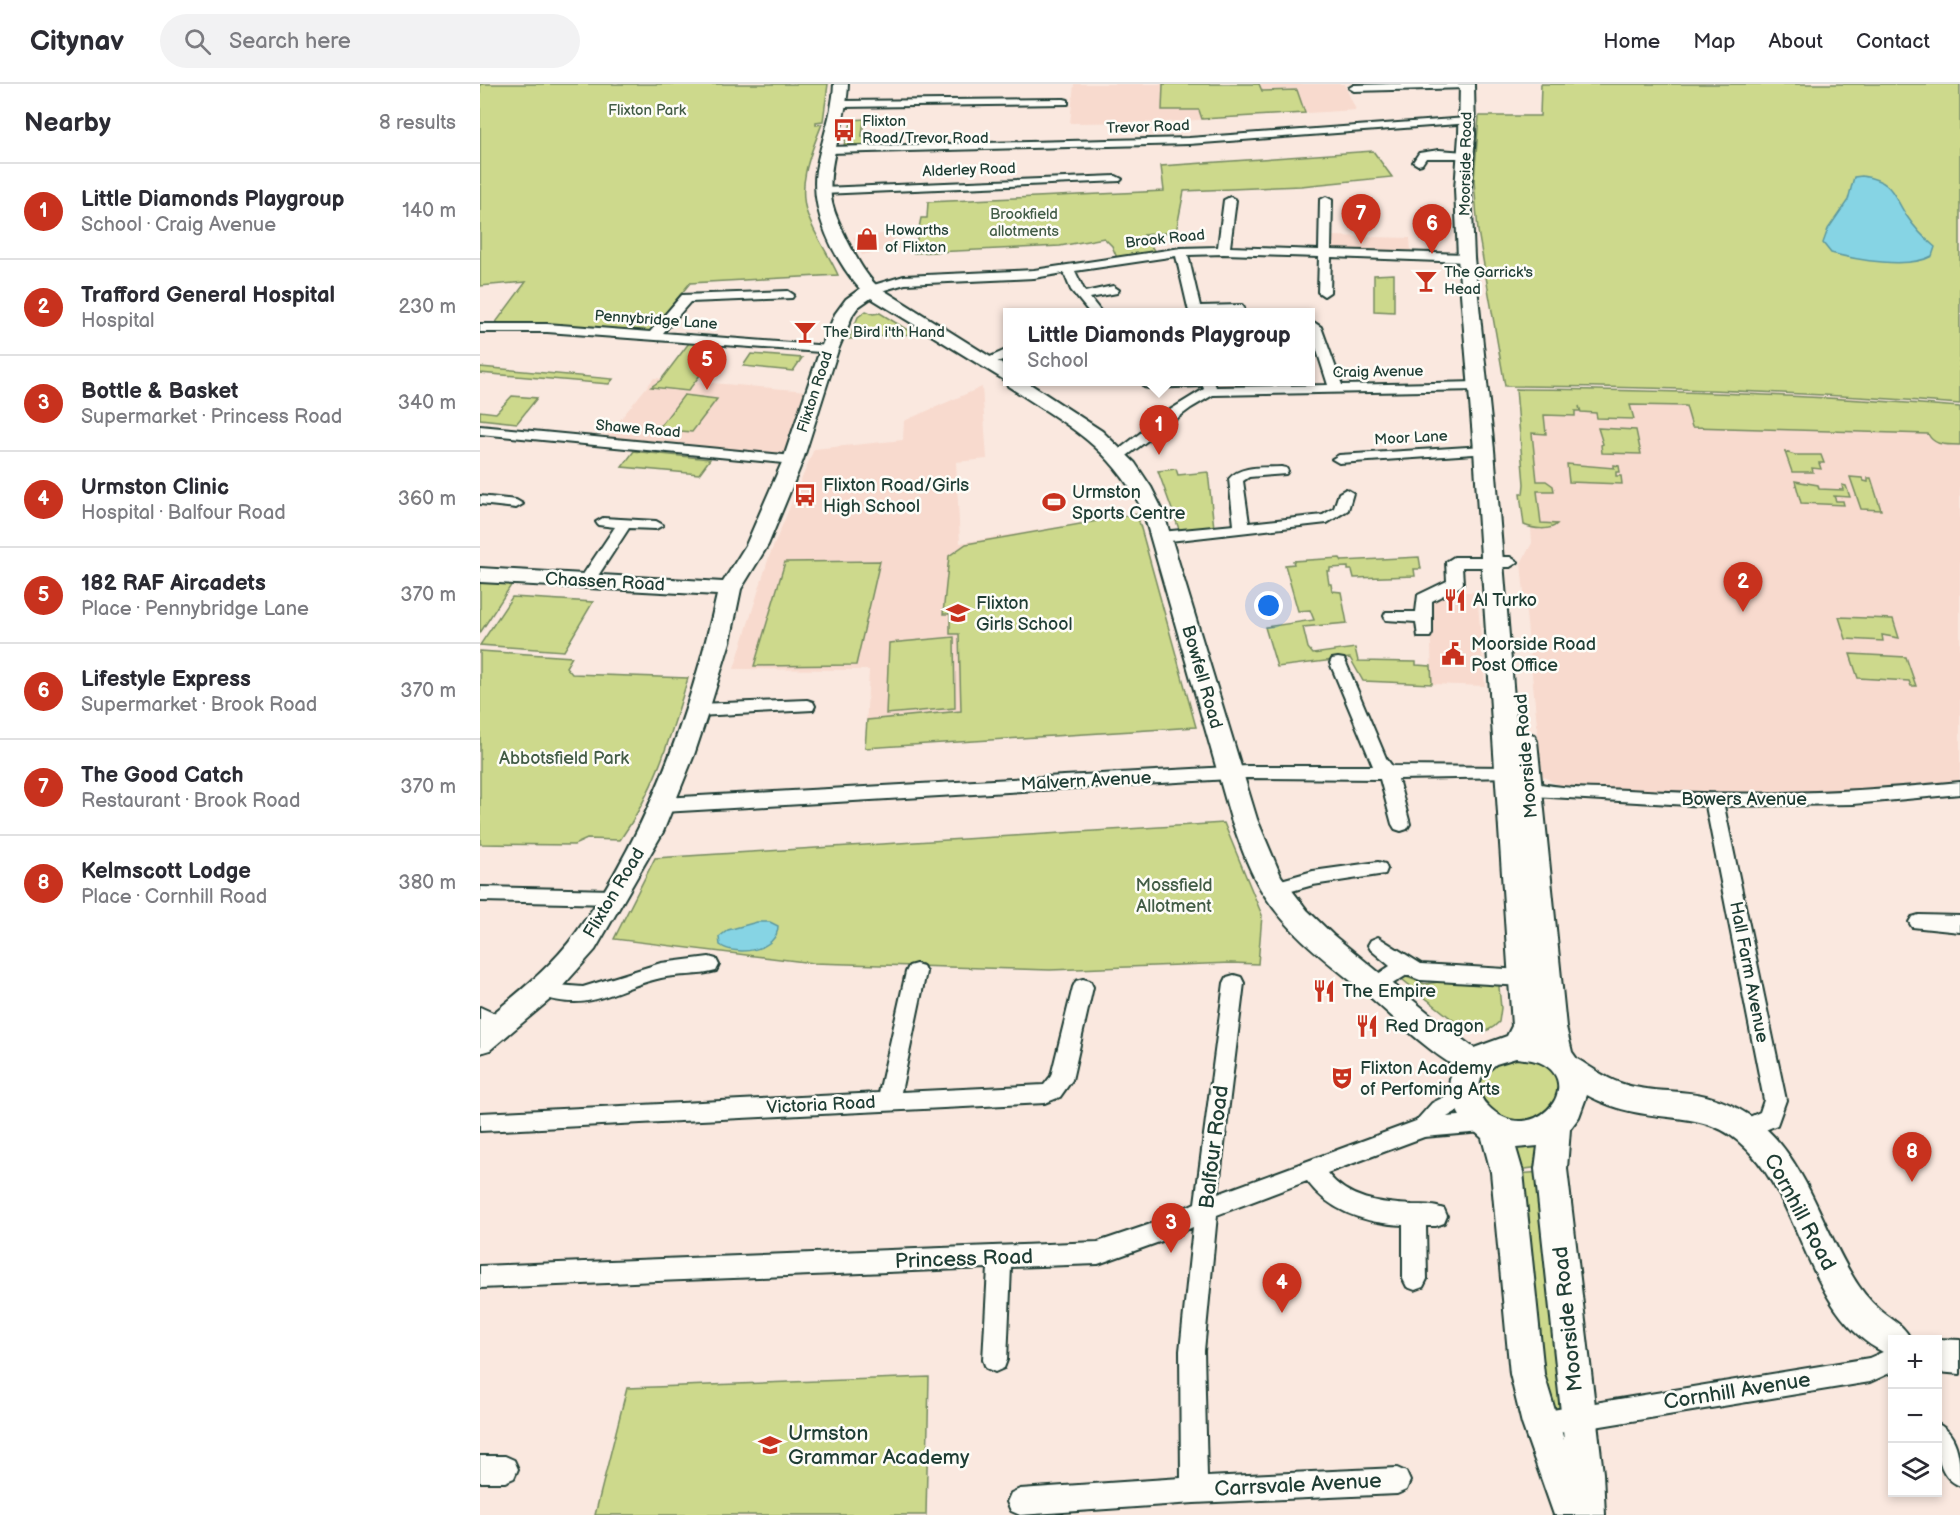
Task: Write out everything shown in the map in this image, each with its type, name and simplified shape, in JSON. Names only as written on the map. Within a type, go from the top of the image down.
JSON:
[{"type":"street","points":[[841,84],[841,104],[824,170],[822,191],[830,222],[856,273],[871,290],[1003,373]]},
{"type":"street","points":[[1354,88],[1467,85]]},
{"type":"street","name":"Moorside Road","points":[[1467,85],[1463,189],[1466,258],[1479,386],[1494,398],[1492,450],[1517,773],[1522,978],[1527,1026],[1526,1034],[1516,1046]]},
{"type":"street","points":[[841,104],[1064,102]]},
{"type":"street","name":"Trevor Road","points":[[829,150],[1189,141],[1467,121]]},
{"type":"street","points":[[1418,162],[1423,155],[1429,154],[1464,155]]},
{"type":"street","name":"Alderley Road","points":[[822,191],[1116,179]]},
{"type":"street","points":[[1224,250],[1230,200]]},
{"type":"street","points":[[1324,292],[1326,200]]},
{"type":"street","name":"Brook Road","points":[[871,290],[904,280],[1010,276],[1181,252],[1224,250],[1466,258]]},
{"type":"street","points":[[1181,252],[1194,308]]},
{"type":"street","points":[[1068,269],[1072,283],[1092,308]]},
{"type":"street","name":"Flixton Road","points":[[486,1027],[543,988],[585,942],[635,860],[663,805],[697,710],[718,642],[730,588],[757,545],[794,460],[829,350],[848,308],[871,290]]},
{"type":"street","points":[[1082,296],[1113,290]]},
{"type":"street","points":[[653,336],[686,298],[788,295]]},
{"type":"street","points":[[1315,327],[1336,390]]},
{"type":"street","name":"Pennybridge Lane","points":[[480,328],[541,328],[829,350]]},
{"type":"street","points":[[986,362],[1003,354]]},
{"type":"street","name":"Bowfell Road","points":[[1023,386],[1084,426],[1119,455],[1144,488],[1161,537],[1230,772],[1256,852],[1274,889],[1307,928],[1443,1043],[1474,1063]]},
{"type":"street","name":"Craig Avenue","points":[[1119,455],[1140,442],[1209,386],[1336,390],[1479,386]]},
{"type":"street","name":"Shawe Road","points":[[480,430],[794,460]]},
{"type":"street","name":"Moor Lane","points":[[1339,459],[1492,450]]},
{"type":"street","points":[[1242,528],[1236,479],[1246,473],[1281,471]]},
{"type":"street","points":[[1161,537],[1242,528],[1332,523],[1341,510],[1340,498]]},
{"type":"street","points":[[480,500],[516,504]]},
{"type":"street","points":[[603,522],[656,525]]},
{"type":"street","points":[[586,582],[625,523]]},
{"type":"street","points":[[1392,616],[1423,625],[1424,599],[1434,591],[1453,586],[1455,583],[1454,562],[1501,562]]},
{"type":"street","name":"Chassen Road","points":[[480,575],[730,588]]},
{"type":"street","points":[[1338,663],[1378,760],[1387,772],[1405,817]]},
{"type":"street","points":[[697,710],[787,707],[804,700]]},
{"type":"street","name":"Malvern Avenue","points":[[663,805],[1230,772],[1517,773]]},
{"type":"street","name":"Moorside Road","points":[[1517,773],[1551,1027],[1563,1063]]},
{"type":"street","name":"Bowers Avenue","points":[[1517,773],[1533,790],[1627,798],[1714,801],[1877,798],[1960,788]]},
{"type":"street","name":"Hall Farm Avenue","points":[[1714,801],[1775,1100],[1769,1118],[1747,1129]]},
{"type":"street","points":[[1274,889],[1307,879],[1378,869]]},
{"type":"street","points":[[480,894],[613,897]]},
{"type":"street","points":[[1919,922],[1960,924]]},
{"type":"street","points":[[1378,945],[1405,966],[1429,973],[1522,978]]},
{"type":"street","points":[[543,988],[564,996],[593,994],[664,969],[709,965]]},
{"type":"street","points":[[1376,986],[1405,966]]},
{"type":"street","points":[[888,1102],[916,972]]},
{"type":"street","name":"Balfour Road","points":[[1194,1490],[1192,1351],[1206,1209],[1234,983]]},
{"type":"street","name":"Victoria Road","points":[[480,1122],[1037,1096],[1052,1091],[1061,1080],[1083,987]]},
{"type":"street","points":[[1490,1127],[1516,1135],[1531,1134],[1563,1114],[1575,1096],[1575,1087],[1563,1063],[1543,1049],[1516,1046],[1492,1053],[1474,1063],[1466,1073],[1466,1095],[1472,1110],[1490,1127],[1508,1172],[1527,1374],[1540,1424],[1572,1515]]},
{"type":"street","name":"Cornhill Road","points":[[1563,1063],[1587,1081],[1619,1096],[1696,1106],[1713,1111],[1747,1129],[1763,1144],[1785,1175],[1838,1284],[1851,1304],[1866,1320],[1887,1361]]},
{"type":"street","name":"Princess Road","points":[[1424,1128],[1440,1110],[1466,1095]]},
{"type":"street","name":"Cornhill Road","points":[[1563,1114],[1619,1096]]},
{"type":"street","name":"Moorside Road","points":[[1563,1114],[1551,1169],[1579,1417],[1587,1515]]},
{"type":"street","name":"Princess Road","points":[[480,1276],[1098,1253],[1154,1234],[1206,1209],[1424,1128],[1451,1124],[1490,1127]]},
{"type":"street","points":[[1311,1169],[1319,1182],[1339,1200],[1369,1210],[1425,1216],[1415,1279]]},
{"type":"street","points":[[995,1360],[1000,1258]]},
{"type":"street","points":[[1942,1356],[1960,1357]]},
{"type":"street","name":"Cornhill Avenue","points":[[1540,1424],[1887,1361]]},
{"type":"street","points":[[1942,1443],[1960,1473]]},
{"type":"street","name":"Carrsvale Avenue","points":[[1020,1502],[1194,1490],[1396,1481]]},
{"type":"shaded area","points":[[1074,84],[1344,84],[1356,110],[1165,122],[1070,123]]},
{"type":"shaded area","points":[[891,233],[900,248],[862,255],[853,237]]},
{"type":"shaded area","points":[[1330,236],[1410,238],[1411,251],[1330,249]]},
{"type":"shaded area","points":[[654,378],[807,391],[785,455],[606,437]]},
{"type":"shaded area","name":"Flixton Girls School","points":[[982,387],[987,459],[956,462],[960,543],[1137,514],[1196,727],[865,748],[869,670],[734,669],[769,557],[814,449],[903,440],[904,421]]},
{"type":"shaded area","points":[[1516,389],[1720,392],[1854,398],[1960,407],[1960,781],[1870,791],[1654,793],[1566,787],[1542,775],[1521,563],[1532,543],[1531,528],[1524,525],[1520,494],[1523,494],[1524,484]]},
{"type":"shaded area","points":[[1447,592],[1477,592],[1485,686],[1432,684],[1430,607],[1432,600]]},
{"type":"green space","name":"Flixton Park","points":[[480,84],[828,84],[823,121],[816,122],[816,125],[822,124],[806,169],[804,193],[811,223],[838,275],[690,283],[648,334],[494,325],[526,282],[480,286]]},
{"type":"green space","points":[[1163,84],[1259,84],[1262,91],[1297,90],[1305,113],[1202,119],[1199,110],[1162,110]]},
{"type":"green space","points":[[1541,84],[1960,84],[1960,404],[1732,391],[1505,386],[1478,231],[1474,181],[1479,116],[1540,116]]},
{"type":"green space","points":[[864,119],[862,136],[870,136],[868,145],[844,145],[852,120]]},
{"type":"green space","name":"Brookfield allotments","points":[[1373,151],[1392,177],[1301,186],[1184,191],[1176,232],[1144,235],[1155,252],[1117,258],[1112,246],[1104,238],[1060,246],[914,253],[921,218],[927,218],[928,202],[1164,191],[1161,166]]},
{"type":"green space","points":[[1394,274],[1394,312],[1374,311],[1374,275]]},
{"type":"green space","points":[[866,311],[873,314],[880,313],[914,334],[849,339],[858,317]]},
{"type":"green space","points":[[689,343],[722,346],[688,391],[651,387],[661,380]]},
{"type":"green space","points":[[751,354],[802,358],[793,371],[743,366]]},
{"type":"green space","points":[[480,367],[613,379],[609,384],[480,373]]},
{"type":"green space","points":[[1516,389],[1738,394],[1960,407],[1960,445],[1938,443],[1928,434],[1692,427],[1686,406],[1630,405],[1634,419],[1597,418],[1596,413],[1581,412],[1579,406],[1580,411],[1575,411],[1575,416],[1544,415],[1546,434],[1532,433],[1537,481],[1546,481],[1553,486],[1554,491],[1537,491],[1541,523],[1557,524],[1550,528],[1537,528],[1524,525],[1520,494],[1523,494],[1524,484]]},
{"type":"green space","points":[[684,395],[717,399],[692,432],[658,429]]},
{"type":"green space","points":[[512,396],[537,398],[517,423],[480,419],[480,411],[496,413]]},
{"type":"green space","points":[[1598,428],[1636,430],[1641,454],[1602,453],[1601,445],[1603,444]]},
{"type":"green space","points":[[634,451],[710,459],[699,474],[622,467]]},
{"type":"green space","points":[[1785,452],[1795,455],[1821,455],[1824,463],[1819,463],[1821,469],[1812,468],[1813,472],[1792,472]]},
{"type":"green space","points":[[1567,464],[1614,468],[1614,465],[1619,466],[1620,472],[1616,472],[1616,476],[1621,476],[1622,484],[1569,482]]},
{"type":"green space","points":[[1176,469],[1178,475],[1208,472],[1214,528],[1179,529],[1158,471]]},
{"type":"green space","points":[[1850,477],[1862,478],[1868,482],[1868,478],[1871,478],[1881,510],[1861,509]]},
{"type":"green space","points":[[1795,481],[1818,485],[1819,489],[1843,490],[1842,485],[1846,486],[1850,497],[1834,496],[1836,501],[1843,501],[1844,505],[1801,503]]},
{"type":"green space","points":[[1137,514],[1196,727],[865,748],[867,720],[961,711],[959,634],[950,634],[950,614],[943,614],[949,556],[966,544]]},
{"type":"green space","points":[[1419,557],[1421,569],[1414,569],[1415,576],[1354,578],[1352,570],[1348,570],[1348,567],[1330,568],[1330,571],[1327,571],[1329,584],[1331,584],[1332,591],[1341,592],[1347,623],[1303,627],[1308,648],[1313,654],[1355,648],[1358,661],[1416,662],[1416,665],[1431,666],[1432,684],[1363,681],[1350,658],[1277,667],[1265,627],[1314,620],[1310,610],[1298,611],[1285,565],[1294,564],[1293,561],[1340,558],[1342,561]]},
{"type":"green space","points":[[880,561],[856,665],[754,666],[785,562]]},
{"type":"green space","points":[[480,582],[512,584],[480,633]]},
{"type":"green space","points":[[512,597],[593,602],[564,651],[480,645]]},
{"type":"green space","points":[[1839,617],[1893,619],[1899,638],[1882,635],[1883,641],[1846,639]]},
{"type":"green space","points":[[954,637],[955,708],[886,714],[889,643]]},
{"type":"green space","name":"Abbotsfield Park","points":[[480,651],[572,657],[566,667],[572,674],[688,678],[661,762],[643,802],[620,840],[587,839],[574,845],[480,844]]},
{"type":"green space","points":[[1850,654],[1906,657],[1916,686],[1911,686],[1909,681],[1858,678]]},
{"type":"green space","name":"Mossfield Allotment","points":[[1224,823],[1262,915],[1258,964],[1050,970],[813,963],[614,939],[655,858]]},
{"type":"green space","points":[[1401,975],[1425,984],[1445,981],[1502,983],[1499,987],[1501,1008],[1499,1022],[1482,1031],[1463,1028],[1398,976]]},
{"type":"green space","points":[[1532,1055],[1560,1074],[1560,1099],[1538,1119],[1522,1125],[1483,1110],[1477,1084],[1489,1068],[1500,1060]]},
{"type":"green space","points":[[1515,1145],[1537,1146],[1540,1167],[1517,1170]]},
{"type":"green space","points":[[1541,1172],[1567,1406],[1559,1410],[1551,1408],[1541,1386],[1518,1174]]},
{"type":"green space","name":"Urmston Grammar Academy","points":[[929,1377],[926,1515],[595,1515],[627,1388]]},
{"type":"water","points":[[1862,176],[1880,181],[1890,189],[1912,224],[1935,247],[1932,256],[1922,260],[1897,263],[1831,253],[1823,243],[1828,229],[1848,200],[1854,177]]},
{"type":"water","points":[[757,922],[770,922],[778,926],[776,934],[764,946],[736,951],[720,945],[719,937],[728,930]]},
{"type":"place","name":"Flixton Road/Trevor Road","points":[[844,130]]},
{"type":"place","name":"Howarths of Flixton","points":[[867,239]]},
{"type":"place","name":"The Good Catch","points":[[1361,244]]},
{"type":"place","name":"Lifestyle Express","points":[[1432,254]]},
{"type":"place","name":"The Garrick's Head","points":[[1426,281]]},
{"type":"place","name":"The Bird i'th Hand","points":[[805,332]]},
{"type":"place","name":"182 RAF Aircadets","points":[[707,390]]},
{"type":"place","name":"Little Diamonds Playgroup","points":[[1159,455]]},
{"type":"place","name":"Flixton Road/Girls High School","points":[[805,495]]},
{"type":"place","name":"Urmston Sports Centre","points":[[1054,502]]},
{"type":"place","name":"Al Turko","points":[[1455,600]]},
{"type":"place","name":"Trafford General Hospital","points":[[1743,612]]},
{"type":"place","name":"Flixton Girls School","points":[[958,613]]},
{"type":"place","name":"Moorside Road Post Office","points":[[1453,654]]},
{"type":"place","name":"The Empire","points":[[1324,991]]},
{"type":"place","name":"Red Dragon","points":[[1367,1026]]},
{"type":"place","name":"Flixton Academy of Perfoming Arts","points":[[1342,1078]]},
{"type":"place","name":"Kelmscott Lodge","points":[[1912,1182]]},
{"type":"place","name":"Bottle & Basket","points":[[1171,1253]]},
{"type":"place","name":"Urmston Clinic","points":[[1282,1313]]},
{"type":"place","name":"Urmston Grammar Academy","points":[[770,1445]]}]
